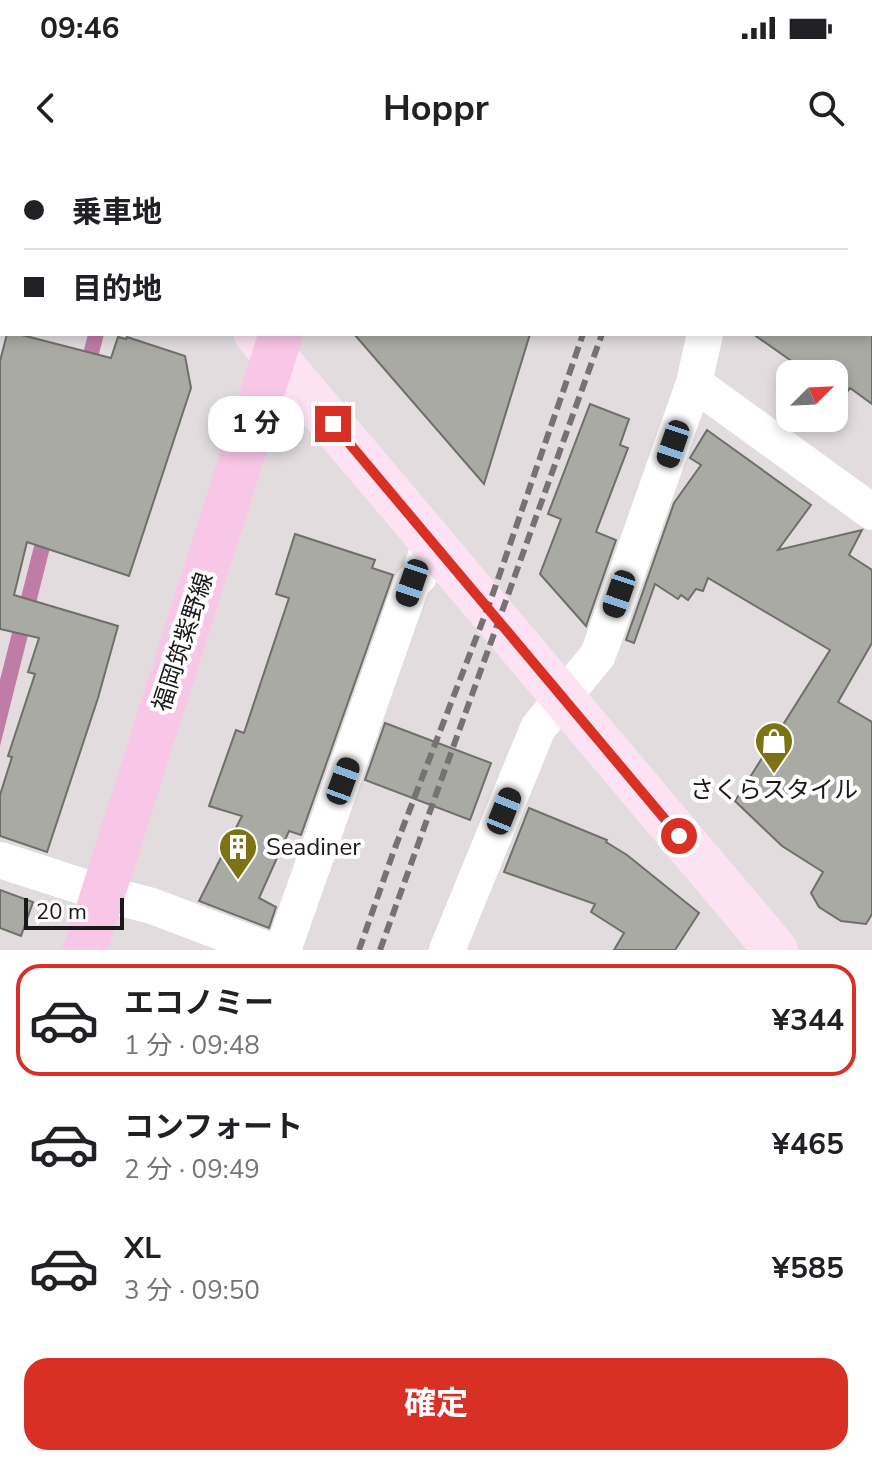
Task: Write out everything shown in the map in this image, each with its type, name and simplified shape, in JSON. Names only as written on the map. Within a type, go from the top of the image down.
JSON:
[{"type":"main road","name":"福岡筑紫野線","points":[[85,950],[271,341]]},
{"type":"street","points":[[447,950],[538,728],[598,655],[694,383],[705,336]]},
{"type":"street","points":[[271,341],[431,540],[776,950]]},
{"type":"street","points":[[694,383],[872,512]]},
{"type":"street","points":[[283,950],[412,583],[419,576],[431,540]]},
{"type":"street","points":[[0,860],[152,906],[268,950]]},
{"type":"shaded area","points":[[87,336],[103,336],[0,746],[0,680]]},
{"type":"building","points":[[6,336],[26,336],[111,358],[118,337],[127,337],[185,356],[191,388],[129,576],[27,542],[14,595],[118,626],[98,698],[47,852],[0,836],[0,795],[12,757],[8,756],[35,674],[28,672],[39,638],[0,629],[0,361]]},
{"type":"building","points":[[356,336],[529,336],[484,484]]},
{"type":"building","points":[[756,336],[872,336],[872,404],[850,388],[848,391],[848,360],[790,360]]},
{"type":"building","points":[[590,404],[629,419],[620,445],[628,448],[596,532],[616,540],[586,626],[540,574],[561,519],[548,514]]},
{"type":"building","points":[[707,430],[811,505],[778,550],[862,530],[849,555],[872,570],[872,643],[838,702],[872,722],[872,914],[866,924],[841,921],[819,907],[811,893],[823,872],[782,846],[735,801],[830,650],[708,578],[703,591],[696,589],[688,600],[681,595],[678,599],[655,584],[634,643],[626,640],[674,503],[701,465],[690,458]]},
{"type":"building","points":[[295,534],[375,560],[372,568],[393,575],[301,835],[289,831],[259,898],[276,907],[269,928],[199,901],[242,816],[209,806],[236,730],[244,733],[289,598],[276,594]]},
{"type":"building","points":[[385,723],[491,763],[470,820],[365,780]]},
{"type":"building","points":[[529,808],[607,840],[699,913],[675,950],[614,950],[624,933],[591,912],[595,904],[504,872]]},
{"type":"building","points":[[0,890],[33,902],[21,936],[0,928]]},
{"type":"railway","points":[[359,950],[490,602],[582,336]]},
{"type":"railway","points":[[380,950],[601,336]]},
{"type":"place","name":"さくらスタイル","points":[[774,775]]},
{"type":"place","name":"Seadiner","points":[[238,881]]},
{"type":"route","points":[[333,424],[679,836]]}]
